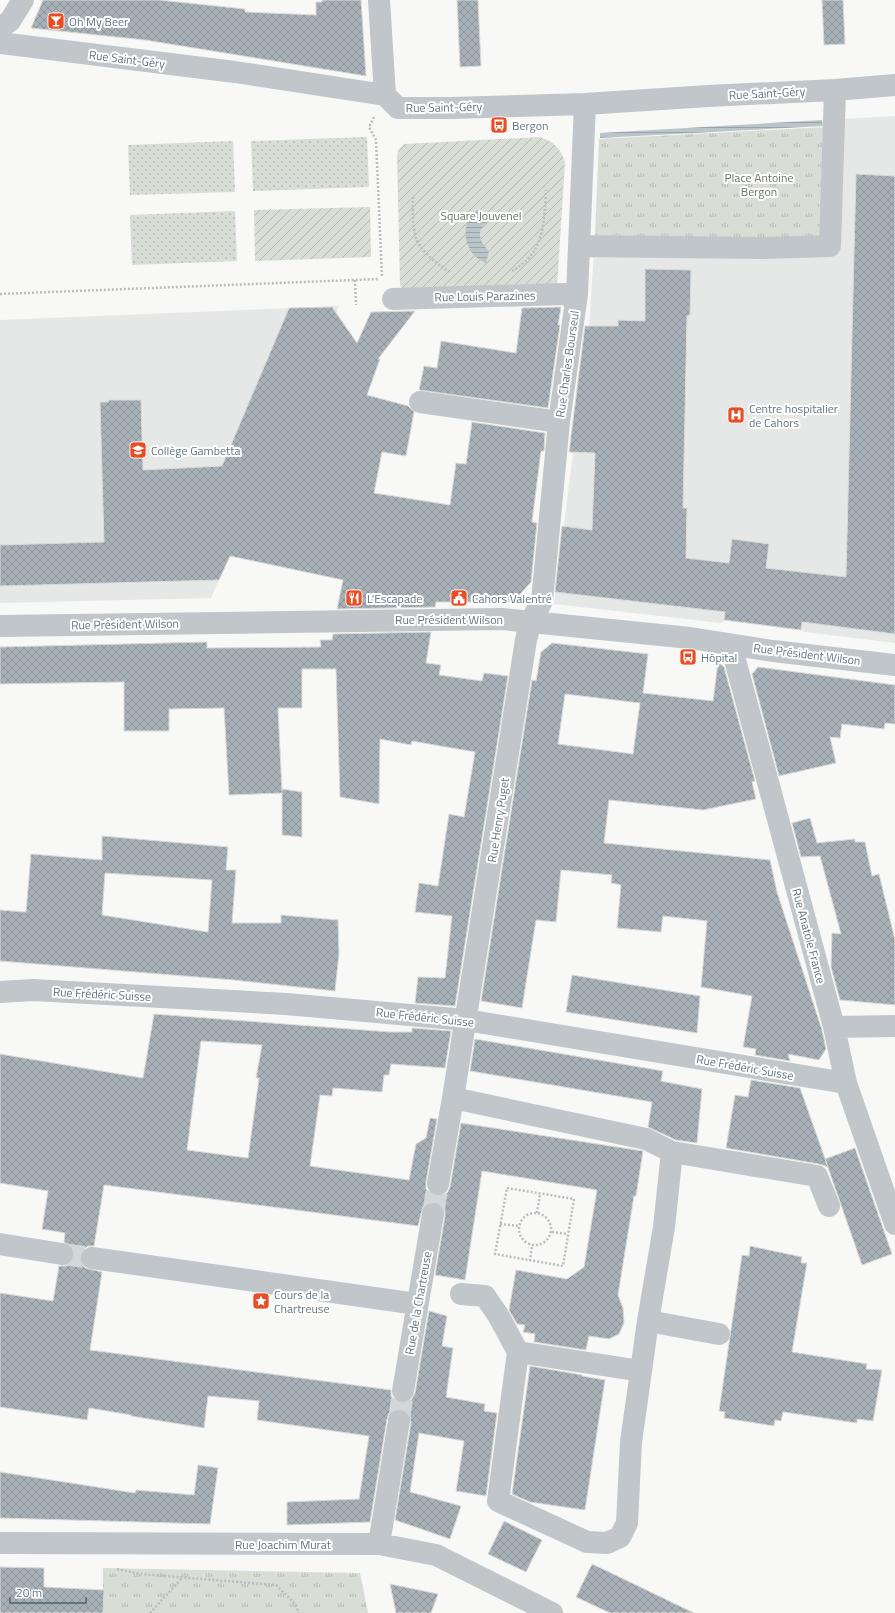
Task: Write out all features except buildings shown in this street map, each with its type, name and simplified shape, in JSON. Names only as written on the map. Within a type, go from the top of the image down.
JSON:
[{"type":"street","points":[[0,28],[10,21],[22,0]]},
{"type":"street","points":[[378,0],[385,95]]},
{"type":"street","name":"Rue Saint-Géry","points":[[0,43],[235,72],[385,95],[398,108],[585,104],[835,90],[895,85]]},
{"type":"street","points":[[580,246],[763,248],[830,246],[835,90]]},
{"type":"street","name":"Rue Charles Bourseul","points":[[531,621],[542,601],[559,422],[576,299],[580,246],[585,104]]},
{"type":"street","name":"Rue Louis Parazines","points":[[393,299],[564,294],[576,299]]},
{"type":"street","points":[[420,402],[559,422]]},
{"type":"street","name":"Rue Président Wilson","points":[[0,626],[502,619],[690,638],[773,651],[895,665]]},
{"type":"street","name":"Rue Henry Puget","points":[[466,1020],[526,640],[531,621]]},
{"type":"street","name":"Rue Anatole France","points":[[731,645],[834,1027],[846,1083],[895,1224]]},
{"type":"street","name":"Rue Frédéric Suisse","points":[[0,992],[33,990],[286,1004],[466,1020],[846,1083]]},
{"type":"street","points":[[438,1184],[466,1020]]},
{"type":"street","points":[[834,1027],[895,1026]]},
{"type":"street","points":[[453,1098],[646,1139],[672,1152],[817,1176],[829,1206]]},
{"type":"street","points":[[461,1294],[485,1296],[498,1315],[518,1352],[498,1501],[587,1542],[607,1543],[614,1541],[620,1537],[627,1523],[631,1442],[648,1321],[664,1227],[672,1152]]},
{"type":"street","name":"Rue de la Chartreuse","points":[[403,1391],[433,1214]]},
{"type":"street","points":[[0,1244],[62,1254]]},
{"type":"street","points":[[92,1258],[417,1304]]},
{"type":"street","points":[[648,1321],[719,1334]]},
{"type":"street","points":[[518,1352],[641,1372]]},
{"type":"street","points":[[379,1544],[399,1421]]},
{"type":"street","name":"Rue Joachim Murat","points":[[0,1543],[379,1544],[436,1555],[552,1613]]},
{"type":"path","points":[[0,294],[382,279],[376,140],[369,127],[385,95]]},
{"type":"path","points":[[511,272],[523,265],[537,248],[544,221],[546,190]]},
{"type":"path","points":[[413,197],[413,221],[416,239],[433,260],[446,270],[452,272]]},
{"type":"path","points":[[355,280],[356,305]]},
{"type":"path","points":[[507,1188],[540,1194],[574,1199],[563,1266],[495,1254],[507,1188]]},
{"type":"path","points":[[537,1213],[540,1194]]},
{"type":"path","points":[[537,1213],[548,1218],[551,1224],[552,1232],[549,1239],[543,1243],[532,1245],[523,1240],[519,1233],[519,1226],[522,1219],[528,1215],[537,1213]]},
{"type":"path","points":[[500,1224],[519,1226]]},
{"type":"path","points":[[552,1232],[568,1234]]},
{"type":"path","points":[[530,1260],[532,1245]]},
{"type":"path","points":[[114,1544],[113,1568],[140,1574],[276,1585],[295,1604],[299,1613]]},
{"type":"path","points":[[150,1613],[183,1577]]},
{"type":"shaded area","name":"Centre hospitalier de Cahors","points":[[895,116],[895,643],[805,632],[801,630],[726,620],[721,623],[554,604],[589,326],[595,235],[822,241],[826,120]]},
{"type":"shaded area","points":[[822,120],[823,126],[600,138],[600,133]]},
{"type":"shaded area","points":[[477,210],[487,222],[481,229],[480,233],[481,241],[489,251],[486,263],[479,259],[468,247],[466,239],[467,223]]},
{"type":"shaded area","name":"Collège Gambetta","points":[[339,306],[211,598],[0,603],[0,320]]},
{"type":"green space","name":"Place Antoine Bergon","points":[[826,127],[823,241],[595,235],[599,139]]},
{"type":"green space","points":[[367,137],[369,187],[253,191],[251,141]]},
{"type":"green space","name":"Square Jouvenel","points":[[540,137],[550,141],[556,146],[565,162],[557,287],[404,292],[400,285],[397,155],[399,149],[404,144]]},
{"type":"green space","points":[[233,141],[235,192],[130,195],[128,145]]},
{"type":"green space","points":[[370,207],[371,257],[255,261],[254,210]]},
{"type":"green space","points":[[235,211],[237,261],[132,265],[130,215]]},
{"type":"green space","points":[[103,1568],[360,1573],[368,1613],[103,1613]]},
{"type":"tunnel","points":[[433,1214],[438,1184]]},
{"type":"tunnel","points":[[62,1254],[92,1258]]},
{"type":"tunnel","points":[[399,1421],[403,1391]]},
{"type":"place","name":"Oh My Beer","points":[[56,21]]},
{"type":"place","name":"Bergon","points":[[499,125]]},
{"type":"place","name":"Centre hospitalier de Cahors","points":[[736,415]]},
{"type":"place","name":"Collège Gambetta","points":[[138,450]]},
{"type":"place","name":"L'Escapade","points":[[354,598]]},
{"type":"place","name":"Cahors Valentré","points":[[459,598]]},
{"type":"place","name":"Hôpital","points":[[688,657]]},
{"type":"place","name":"Cours de la Chartreuse","points":[[261,1301]]}]
